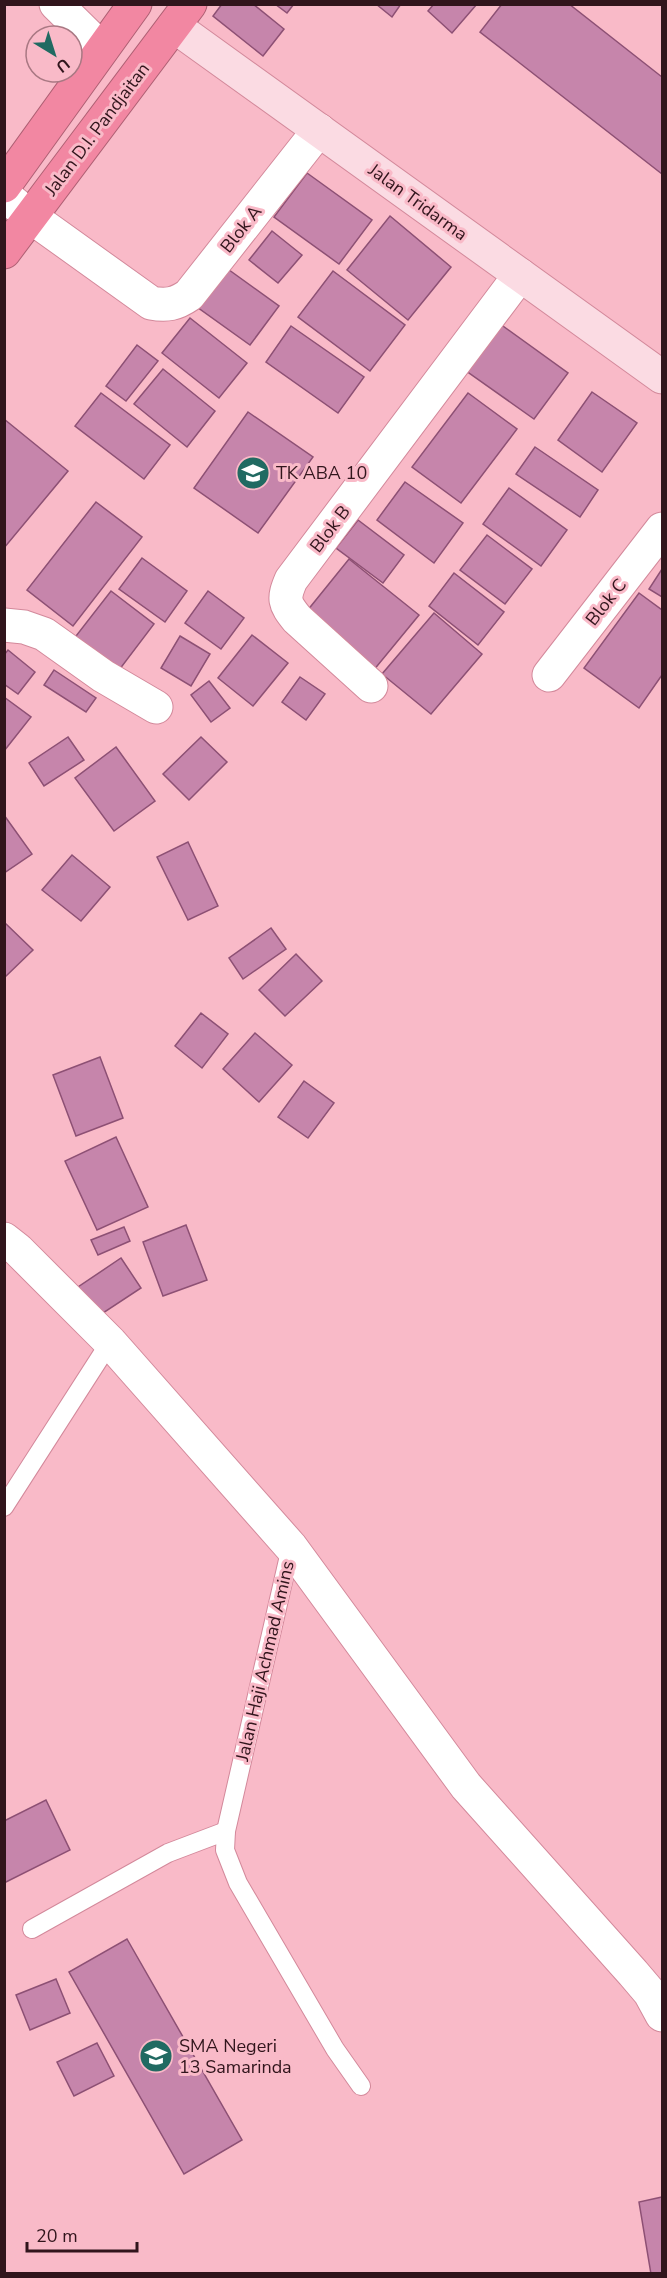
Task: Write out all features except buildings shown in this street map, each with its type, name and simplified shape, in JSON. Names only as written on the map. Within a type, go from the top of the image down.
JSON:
[{"type":"highway","points":[[4,186],[135,4]]},
{"type":"highway","name":"Jalan D.I. Pandjaitan","points":[[4,252],[182,15]]},
{"type":"street","points":[[56,4],[102,49]]},
{"type":"street","name":"Jalan Tridarma","points":[[182,15],[318,130],[663,377]]},
{"type":"street","name":"Blok A","points":[[31,217],[151,303],[164,306],[177,303],[189,295],[318,130]]},
{"type":"street","points":[[4,195],[31,217]]},
{"type":"street","name":"Blok B","points":[[371,686],[297,619],[286,606],[285,594],[291,580],[520,275]]},
{"type":"street","name":"Blok C","points":[[549,675],[663,530]]},
{"type":"street","points":[[4,624],[24,627],[44,634],[103,676],[156,707]]},
{"type":"street","name":"Jalan Haji Achmad Amins","points":[[11,1244],[110,1342],[291,1548]]},
{"type":"street","points":[[291,1548],[466,1786],[658,1997]]},
{"type":"lane","points":[[4,1507],[110,1342]]},
{"type":"lane","name":"Jalan Haji Achmad Amins","points":[[291,1548],[226,1831],[225,1850],[238,1883],[335,2049],[361,2086]]},
{"type":"lane","points":[[32,1929],[168,1853],[226,1831]]},
{"type":"place","name":"TK ABA 10","points":[[253,473]]},
{"type":"place","name":"SMA Negeri 13 Samarinda","points":[[156,2056]]}]
